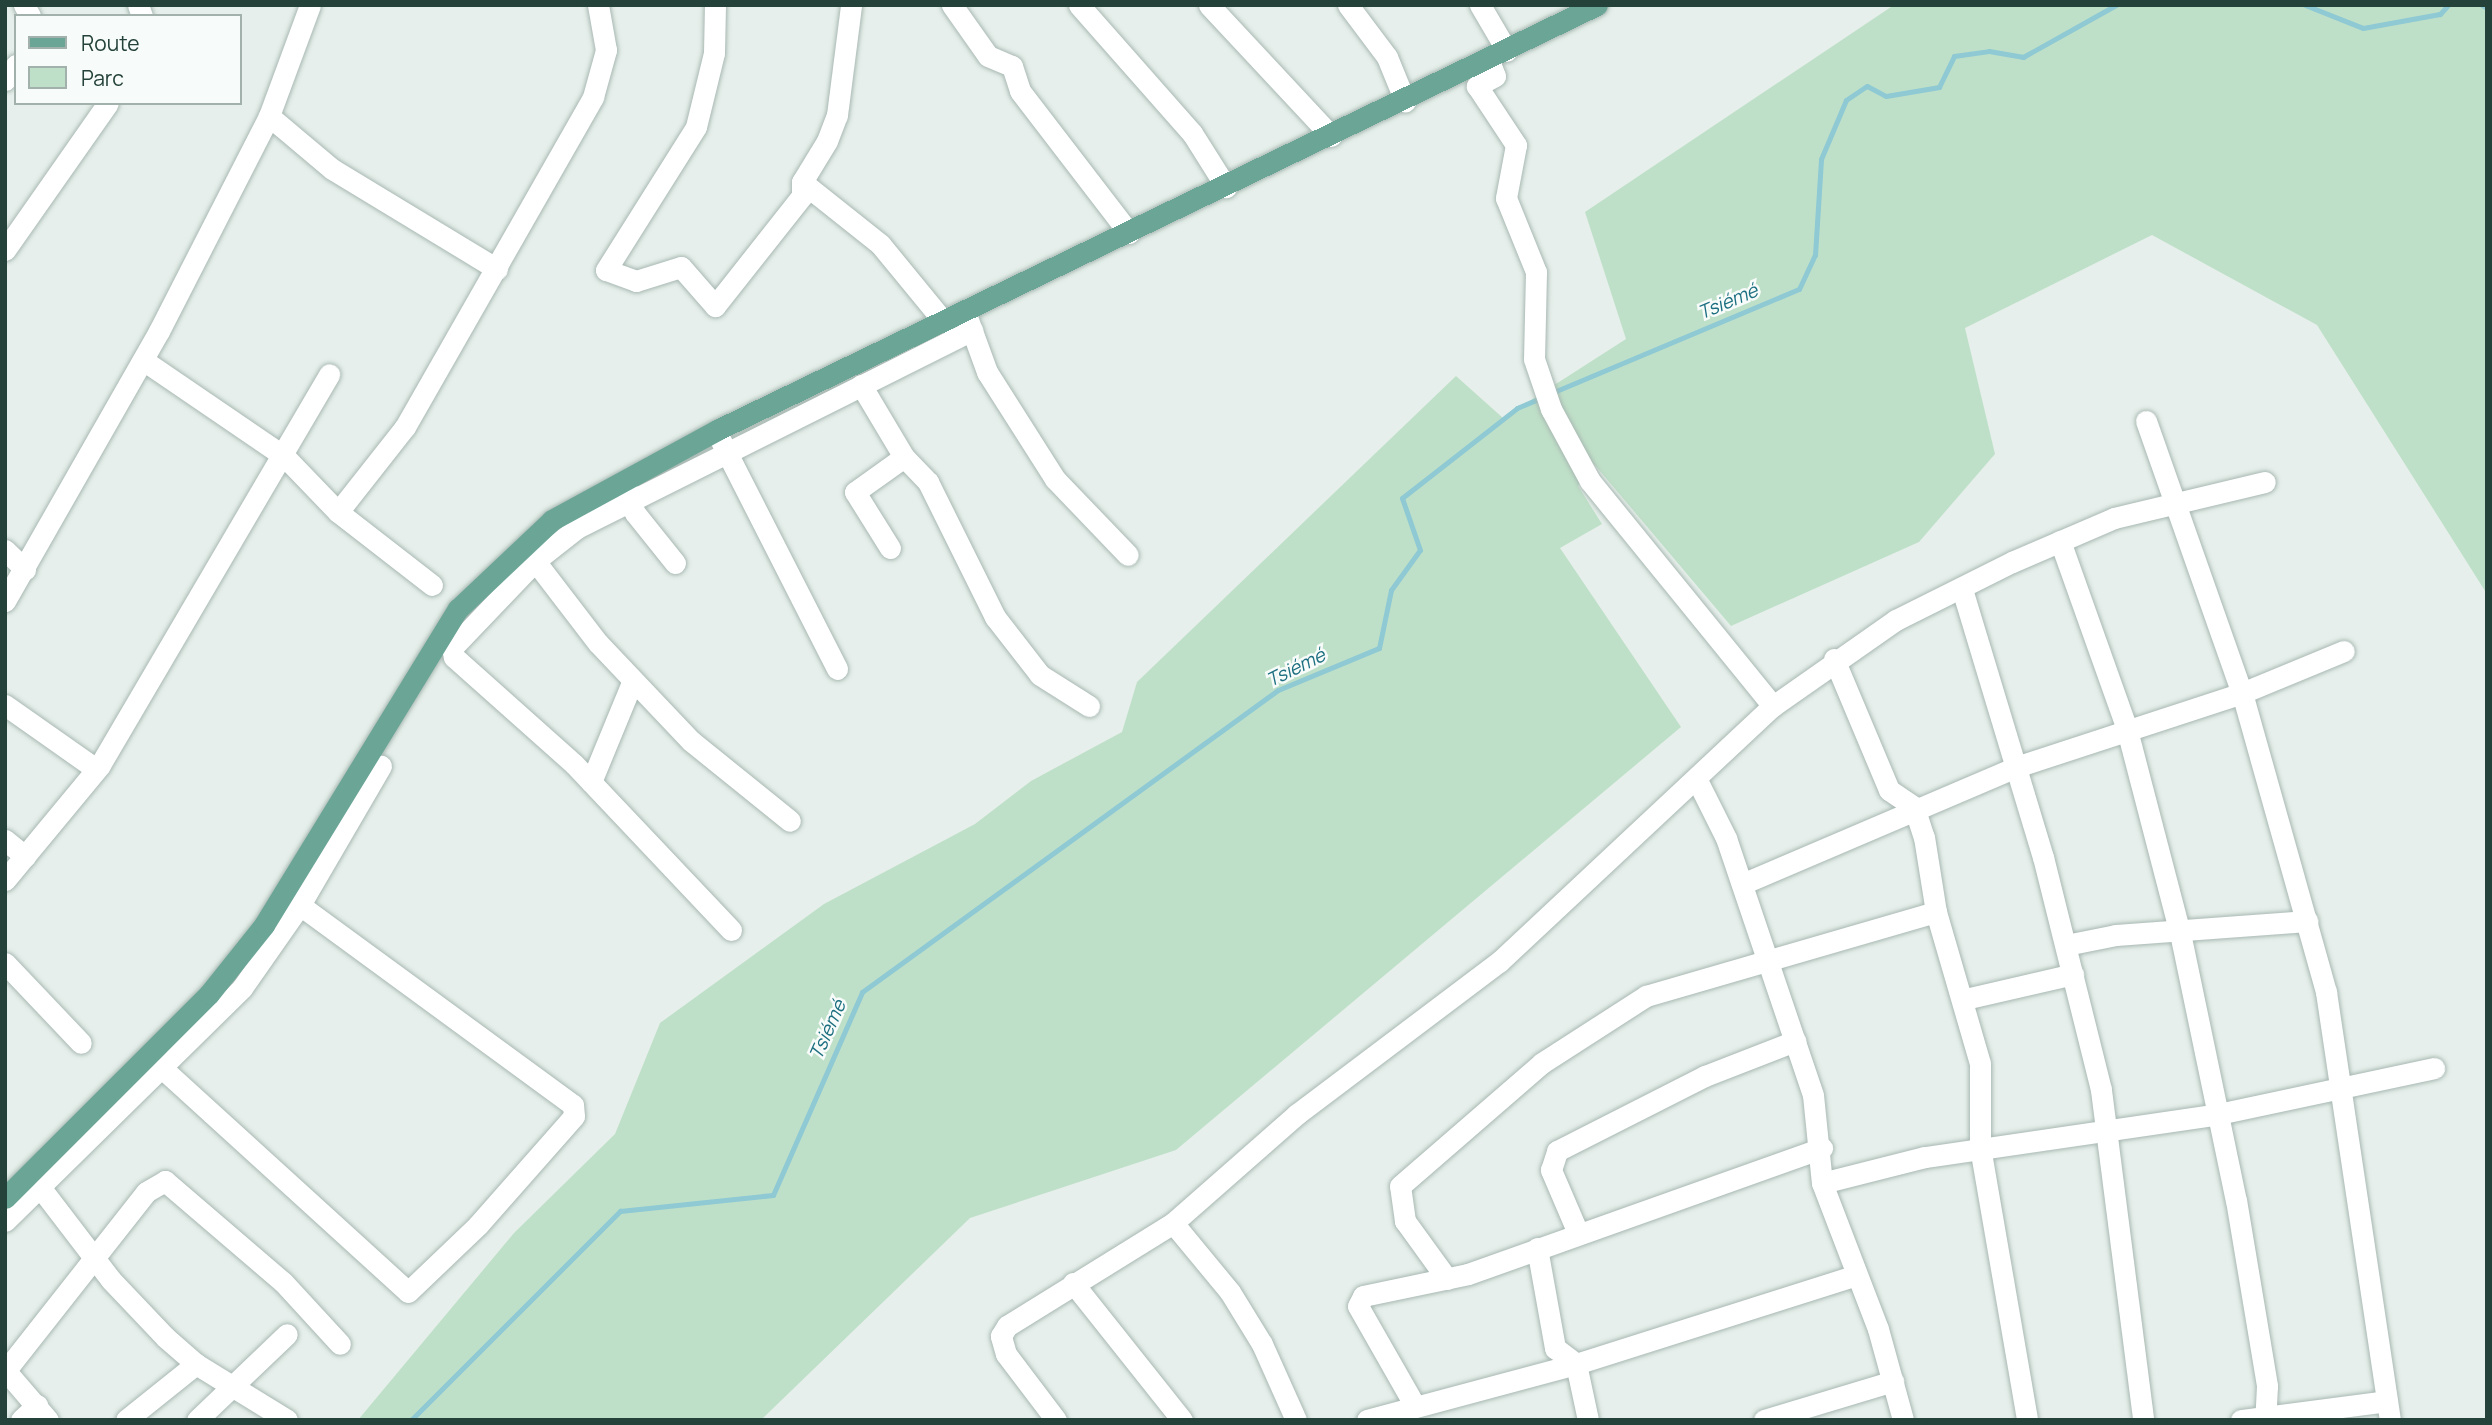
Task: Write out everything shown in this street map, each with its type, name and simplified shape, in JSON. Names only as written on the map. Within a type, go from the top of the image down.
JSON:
[{"type":"main road","points":[[5,1198],[35,1180],[156,1051],[264,925],[458,609],[507,556],[626,487],[944,322],[969,321],[1129,233],[1498,56],[1597,5]]},
{"type":"street","points":[[5,601],[143,360],[269,116],[310,5]]},
{"type":"street","points":[[338,512],[405,426],[497,270],[593,97],[606,50],[598,5]]},
{"type":"street","points":[[715,5],[714,53],[696,127],[606,270],[636,281],[681,267],[715,306],[802,196],[802,182],[837,115],[851,5]]},
{"type":"street","points":[[952,5],[988,56],[1012,66],[1020,91],[1129,233]]},
{"type":"street","points":[[1079,5],[1192,133],[1226,187]]},
{"type":"street","points":[[1209,5],[1331,136]]},
{"type":"street","points":[[1348,5],[1387,57],[1405,101]]},
{"type":"street","points":[[1480,5],[1498,56],[1495,76],[1477,86],[1516,145],[1506,198],[1535,272],[1534,359],[1551,409],[1590,481],[1773,706]]},
{"type":"street","points":[[5,250],[107,105]]},
{"type":"street","points":[[269,116],[332,169],[497,270]]},
{"type":"street","points":[[802,182],[880,244],[944,322]]},
{"type":"street","points":[[837,669],[721,440],[860,385],[969,321],[987,372],[1055,480],[1128,555]]},
{"type":"street","points":[[143,360],[285,457],[338,512],[432,585]]},
{"type":"street","points":[[5,880],[96,769],[285,457],[329,374]]},
{"type":"street","points":[[860,385],[904,457],[928,482],[995,618],[1040,675],[1089,706]]},
{"type":"street","points":[[2146,421],[2242,693],[2307,921],[2340,1089],[2389,1410],[2241,1420]]},
{"type":"street","points":[[890,548],[855,492],[904,457]]},
{"type":"street","points":[[1056,1420],[1006,1354],[1001,1336],[1073,1283],[1173,1223],[1297,1114],[1499,962],[1698,782],[1773,706],[1834,659],[1962,589],[2060,541],[2175,500],[2266,482]]},
{"type":"street","points":[[675,563],[626,487],[535,561],[451,653],[592,782],[731,930]]},
{"type":"street","points":[[2060,541],[2126,726],[2180,933],[2218,1114],[2266,1386],[2264,1417]]},
{"type":"street","points":[[5,550],[25,569]]},
{"type":"street","points":[[535,561],[633,680],[724,773],[790,821]]},
{"type":"street","points":[[1962,589],[2066,945],[2107,1129],[2144,1420]]},
{"type":"street","points":[[1742,884],[1914,807],[2016,767],[2126,726],[2242,693],[2344,651]]},
{"type":"street","points":[[1834,659],[1889,790],[1914,807],[1936,912],[1965,999],[1984,1101],[1979,1147],[2027,1420]]},
{"type":"street","points":[[592,782],[633,680]]},
{"type":"street","points":[[5,705],[96,769]]},
{"type":"street","points":[[5,1221],[35,1180],[163,1069],[242,988],[300,905],[381,766]]},
{"type":"street","points":[[1698,782],[1742,884],[1764,960],[1795,1041],[1822,1148],[1822,1183],[1893,1381],[1903,1420]]},
{"type":"street","points":[[5,840],[25,856]]},
{"type":"street","points":[[163,1069],[408,1293],[478,1226],[574,1116],[573,1105],[300,905]]},
{"type":"street","points":[[1447,1279],[1405,1220],[1401,1186],[1542,1063],[1610,1015],[1679,984],[1936,912]]},
{"type":"street","points":[[2066,945],[2116,935],[2180,933],[2307,921]]},
{"type":"street","points":[[5,962],[81,1042]]},
{"type":"street","points":[[1965,999],[2073,974]]},
{"type":"street","points":[[1578,1233],[1551,1170],[1557,1151],[1705,1076],[1795,1041]]},
{"type":"street","points":[[1822,1183],[1979,1147],[2218,1114],[2434,1068]]},
{"type":"street","points":[[1415,1406],[1359,1299],[1447,1279],[1822,1148]]},
{"type":"street","points":[[35,1180],[96,1261],[196,1364],[287,1420]]},
{"type":"street","points":[[21,1420],[43,1412],[6,1370],[96,1261],[154,1185],[175,1184],[283,1282],[340,1344]]},
{"type":"street","points":[[1173,1223],[1256,1333],[1296,1420]]},
{"type":"street","points":[[1537,1248],[1555,1348],[1576,1364],[1588,1420]]},
{"type":"street","points":[[1367,1420],[1576,1364],[1854,1276]]},
{"type":"street","points":[[1073,1283],[1182,1420]]},
{"type":"street","points":[[197,1420],[229,1386],[287,1335]]},
{"type":"street","points":[[126,1420],[196,1364]]},
{"type":"street","points":[[1764,1420],[1893,1381]]},
{"type":"green space","points":[[1894,5],[2487,5],[2487,594],[2317,325],[2152,235],[1965,328],[1995,454],[1919,542],[1731,626],[1594,464],[1578,486],[1602,524],[1560,548],[1681,727],[1176,1150],[970,1218],[761,1420],[358,1420],[514,1233],[615,1134],[660,1023],[824,904],[975,824],[1031,781],[1122,732],[1137,682],[1456,376],[1503,418],[1626,339],[1585,212]]},
{"type":"waterway","name":"Tsiémé","points":[[1549,394],[1799,289],[1815,255],[1821,159],[1846,100],[1867,86],[1886,96],[1939,87],[1954,56],[1989,51],[2023,57],[2116,5]]},
{"type":"waterway","name":"Tsiémé","points":[[2305,5],[2363,28],[2440,14],[2448,5]]},
{"type":"waterway","points":[[2482,5],[2487,8]]},
{"type":"waterway","name":"Tsiémé","points":[[411,1420],[620,1211],[773,1195],[862,992],[1278,690],[1379,648],[1391,590],[1420,550],[1402,498],[1517,408],[1540,398]]}]
